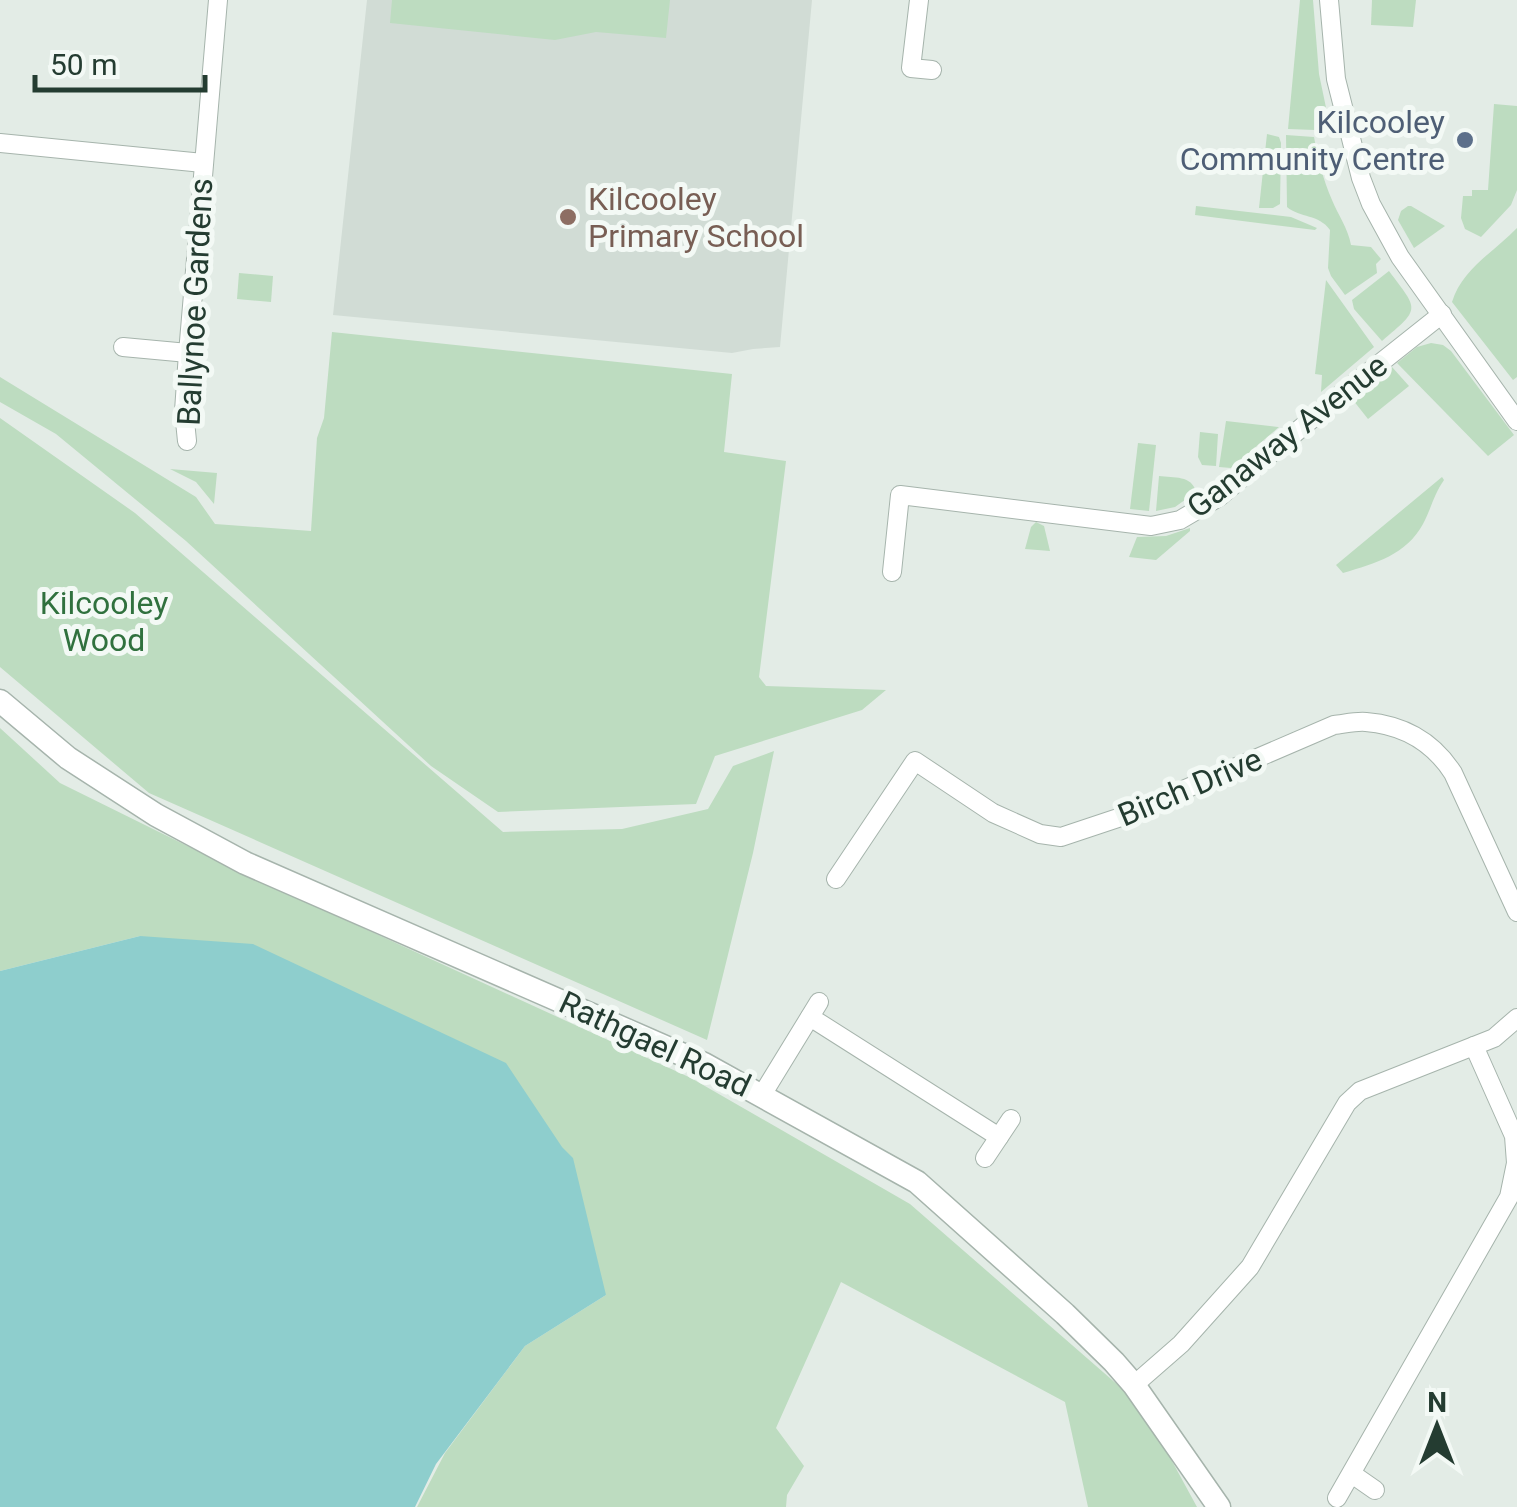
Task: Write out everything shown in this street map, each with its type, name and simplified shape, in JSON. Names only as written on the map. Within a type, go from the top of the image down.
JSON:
[{"type":"street","name":"Ballynoe Gardens","points":[[187,442],[184,411],[218,0]]},
{"type":"street","points":[[918,0],[911,68],[932,70]]},
{"type":"street","points":[[1328,0],[1336,80],[1361,178],[1372,204],[1400,257],[1517,421]]},
{"type":"street","name":"Ballynoe Gardens","points":[[0,143],[204,162]]},
{"type":"street","name":"Ganaway Avenue","points":[[892,572],[900,495],[1151,526],[1180,520],[1219,497],[1442,314]]},
{"type":"street","points":[[123,347],[188,354]]},
{"type":"street","name":"Rathgael Road","points":[[0,701],[68,758],[156,815],[245,863],[704,1064],[917,1182],[1065,1314],[1134,1385],[1220,1507]]},
{"type":"street","name":"Birch Drive","points":[[836,879],[915,761],[994,814],[1040,834],[1060,837],[1118,818],[1334,725],[1366,722],[1413,734],[1444,758],[1517,912]]},
{"type":"street","points":[[762,1095],[815,1009],[999,1137]]},
{"type":"street","points":[[1134,1385],[1182,1344],[1250,1266],[1348,1103],[1360,1090],[1494,1038],[1517,1018]]},
{"type":"street","points":[[1336,1498],[1510,1197],[1516,1163],[1514,1136],[1474,1046]]},
{"type":"street","points":[[985,1158],[1011,1118]]},
{"type":"street","points":[[1352,1474],[1375,1490]]},
{"type":"shaded area","name":"Kilcooley Primary School","points":[[367,0],[812,0],[780,347],[732,353],[333,315]]},
{"type":"green space","points":[[392,0],[670,0],[666,38],[596,32],[555,40],[390,23]]},
{"type":"green space","points":[[1300,0],[1313,0],[1319,74],[1329,122],[1315,130],[1288,129]]},
{"type":"green space","points":[[1372,0],[1416,0],[1413,27],[1371,25]]},
{"type":"green space","points":[[1494,104],[1517,106],[1517,190],[1511,205],[1481,237],[1465,229],[1461,218],[1463,196],[1472,196],[1472,190],[1488,190]]},
{"type":"green space","points":[[1267,134],[1279,137],[1281,143],[1280,204],[1259,208]]},
{"type":"green space","points":[[1286,135],[1314,137],[1326,184],[1351,245],[1371,247],[1381,259],[1376,264],[1377,273],[1345,295],[1328,268],[1330,230],[1320,221],[1287,207]]},
{"type":"green space","points":[[1196,206],[1291,217],[1317,228],[1195,215]]},
{"type":"green space","points":[[1408,206],[1445,226],[1414,248],[1398,220]]},
{"type":"green space","points":[[1517,228],[1517,377],[1513,380],[1452,302],[1471,270]]},
{"type":"green space","points":[[1389,271],[1406,294],[1411,309],[1404,322],[1382,341],[1354,309],[1352,300]]},
{"type":"green space","points":[[239,273],[273,276],[271,302],[237,299]]},
{"type":"green space","points":[[1326,280],[1374,347],[1321,392],[1322,375],[1315,374]]},
{"type":"green space","points":[[332,332],[732,374],[724,452],[786,461],[759,677],[766,686],[886,690],[862,710],[715,756],[696,804],[498,812],[431,766],[186,541],[56,434],[0,402],[0,377],[196,497],[215,524],[311,531],[317,438],[324,418]]},
{"type":"green space","points":[[1431,343],[1451,351],[1514,435],[1488,456],[1397,363],[1417,347]]},
{"type":"green space","points":[[1392,367],[1409,386],[1368,419],[1353,400]]},
{"type":"green space","name":"Kilcooley Wood","points":[[0,418],[135,513],[503,832],[622,829],[708,809],[733,766],[774,751],[707,1040],[149,793],[0,667]]},
{"type":"green space","points":[[1226,421],[1279,427],[1231,468],[1219,467]]},
{"type":"green space","points":[[1200,432],[1218,434],[1216,466],[1202,465],[1198,457]]},
{"type":"green space","points":[[1138,443],[1156,445],[1149,511],[1130,509]]},
{"type":"green space","points":[[170,469],[217,473],[214,504],[196,482]]},
{"type":"green space","points":[[1159,476],[1186,480],[1196,492],[1175,507],[1156,511]]},
{"type":"green space","points":[[1442,477],[1423,524],[1408,543],[1378,561],[1343,573],[1336,565]]},
{"type":"green space","points":[[1036,522],[1044,526],[1050,551],[1025,549]]},
{"type":"green space","points":[[1190,528],[1156,560],[1129,557],[1137,537],[1166,536]]},
{"type":"green space","points":[[0,728],[60,783],[232,868],[691,1078],[910,1204],[1142,1406],[1197,1507],[1088,1507],[1065,1402],[841,1282],[776,1428],[804,1466],[787,1495],[786,1507],[417,1507],[445,1453],[525,1346],[606,1295],[140,936],[0,971]]},
{"type":"water","points":[[140,936],[253,944],[506,1063],[573,1158],[606,1295],[525,1346],[436,1464],[415,1507],[0,1507],[0,971]]},
{"type":"place","name":"Kilcooley Community Centre","points":[[1465,140]]},
{"type":"place","name":"Kilcooley Primary School","points":[[568,217]]}]
